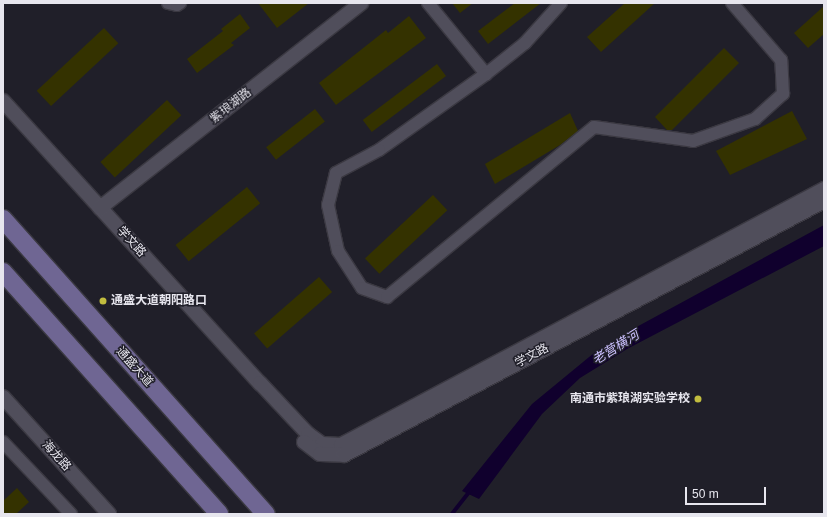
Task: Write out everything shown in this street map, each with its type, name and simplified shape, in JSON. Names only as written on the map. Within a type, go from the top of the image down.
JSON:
[{"type":"main road","name":"通盛大道","points":[[3,219],[266,514]]},
{"type":"main road","points":[[3,272],[219,514]]},
{"type":"street","points":[[168,3],[177,5],[180,3]]},
{"type":"street","name":"紫琅湖路","points":[[100,208],[361,3]]},
{"type":"street","points":[[428,3],[486,74]]},
{"type":"street","points":[[561,3],[525,43],[486,74],[379,150],[336,173],[328,205],[338,251],[362,288],[387,297],[594,127],[694,141],[755,119],[783,94],[781,60],[732,3]]},
{"type":"street","name":"学文路","points":[[3,101],[260,383],[308,434],[322,444],[341,445],[824,189]]},
{"type":"street","name":"学文路","points":[[260,383],[276,410],[300,439],[320,454],[344,455],[824,201]]},
{"type":"street","name":"海龙路","points":[[3,397],[109,514]]},
{"type":"street","points":[[3,442],[71,514]]},
{"type":"water","points":[[824,225],[824,246],[627,349],[580,378],[542,414],[479,499],[462,491],[532,404],[594,353],[631,330]]},
{"type":"building","points":[[258,3],[309,3],[277,28]]},
{"type":"building","points":[[452,3],[473,3],[460,13]]},
{"type":"building","points":[[515,3],[541,3],[488,44],[478,31]]},
{"type":"building","points":[[625,3],[655,3],[601,52],[587,37]]},
{"type":"building","points":[[824,6],[824,34],[808,48],[794,33]]},
{"type":"building","points":[[240,14],[250,28],[231,43],[234,45],[197,73],[187,59],[223,31],[221,29]]},
{"type":"building","points":[[409,16],[426,38],[336,105],[319,83],[386,30],[388,33]]},
{"type":"building","points":[[104,28],[118,43],[51,106],[37,91]]},
{"type":"building","points":[[724,48],[739,63],[672,130],[667,130],[655,117]]},
{"type":"building","points":[[437,64],[446,76],[372,132],[363,120]]},
{"type":"building","points":[[167,100],[181,115],[115,177],[100,162]]},
{"type":"building","points":[[315,109],[325,122],[276,160],[266,147]]},
{"type":"building","points":[[792,111],[807,139],[730,175],[716,151]]},
{"type":"building","points":[[570,113],[578,131],[560,145],[495,184],[485,164]]},
{"type":"building","points":[[247,187],[260,203],[189,261],[176,245]]},
{"type":"building","points":[[433,195],[447,210],[379,274],[365,258]]},
{"type":"building","points":[[319,277],[332,292],[267,349],[254,333]]},
{"type":"building","points":[[17,488],[29,502],[16,514],[3,514],[3,501]]},
{"type":"waterway","name":"老营横河","points":[[452,514],[470,491]]},
{"type":"place","name":"通盛大道朝阳路口","points":[[103,301]]},
{"type":"place","name":"南通市紫琅湖实验学校","points":[[698,399]]}]
